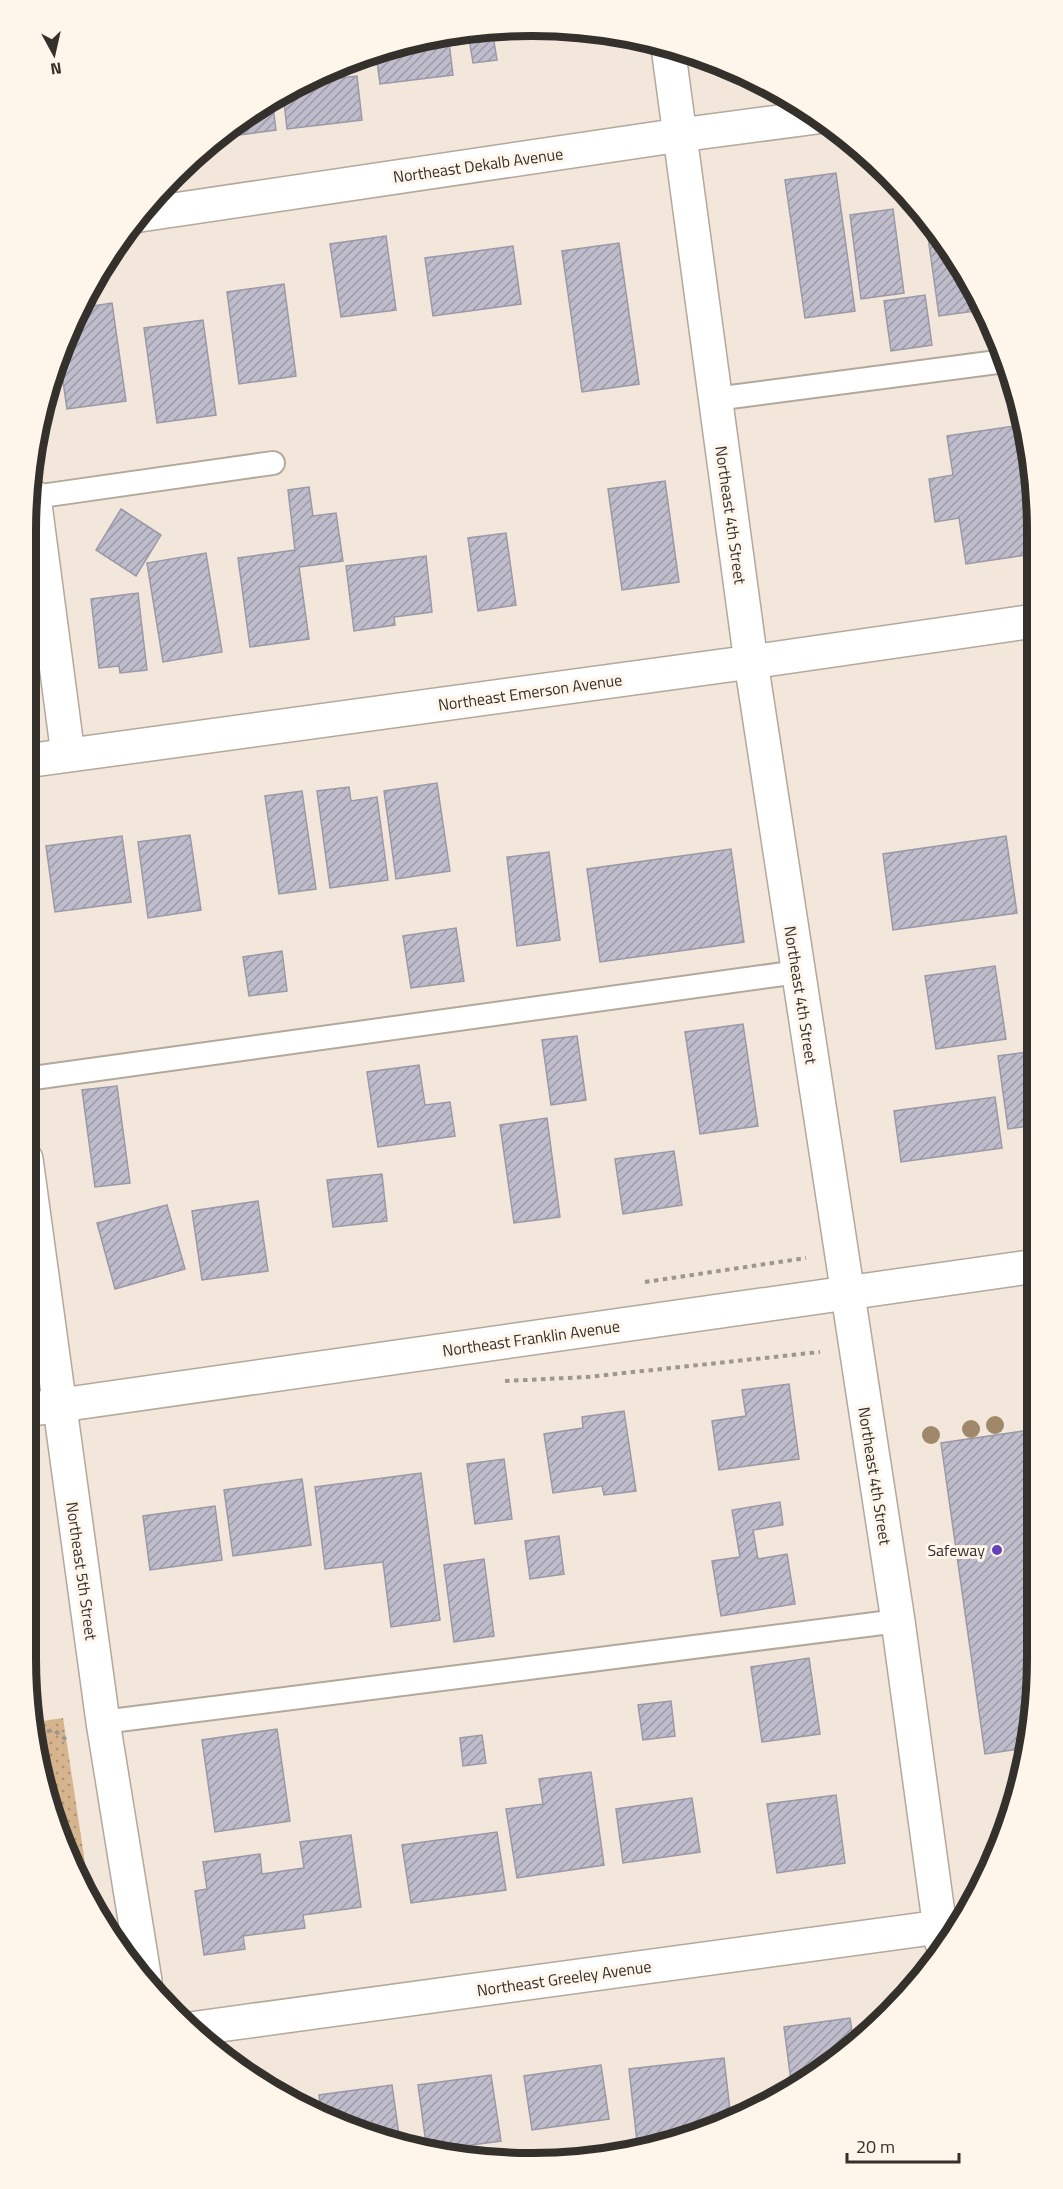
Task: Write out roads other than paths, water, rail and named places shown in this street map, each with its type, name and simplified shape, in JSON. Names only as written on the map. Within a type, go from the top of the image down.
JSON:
[{"type":"street","name":"Northeast 4th Street","points":[[669,56],[751,662],[898,1621],[940,1935]]},
{"type":"street","name":"Northeast Dekalb Avenue","points":[[152,213],[805,119]]},
{"type":"street","points":[[36,517],[68,755]]},
{"type":"street","name":"Northeast Emerson Avenue","points":[[36,760],[1027,622]]},
{"type":"street","name":"Northeast 5th Street","points":[[36,1236],[103,1722],[142,1964]]},
{"type":"street","name":"Northeast Franklin Avenue","points":[[36,1408],[1027,1267]]},
{"type":"street","name":"Northeast Greeley Avenue","points":[[202,2027],[940,1935]]},
{"type":"lane","points":[[715,399],[997,361]]},
{"type":"lane","points":[[37,498],[273,463]]},
{"type":"lane","points":[[36,1078],[798,972]]},
{"type":"lane","points":[[103,1722],[898,1621]]},
{"type":"place","name":"Safeway","points":[[997,1550]]}]
